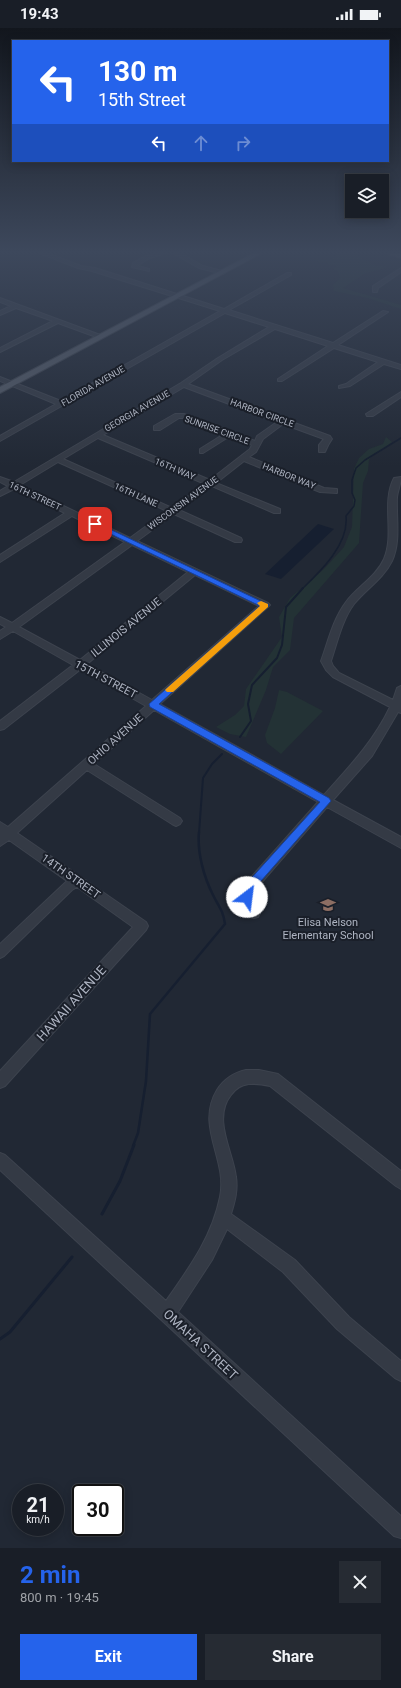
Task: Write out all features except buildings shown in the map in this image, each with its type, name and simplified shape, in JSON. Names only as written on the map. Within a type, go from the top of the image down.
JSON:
[{"type":"main road","points":[[0,390],[126,324]]},
{"type":"street","points":[[0,350],[52,324]]},
{"type":"street","points":[[66,324],[101,337]]},
{"type":"street","name":"FLORIDA AVENUE","points":[[0,439],[203,324]]},
{"type":"street","points":[[264,324],[401,367]]},
{"type":"street","points":[[280,380],[331,345],[365,324]]},
{"type":"street","name":"GEORGIA AVENUE","points":[[0,494],[183,384],[274,327]]},
{"type":"street","points":[[341,387],[348,385],[383,362]]},
{"type":"street","points":[[0,379],[61,404]]},
{"type":"street","name":"HARBOR CIRCLE","points":[[183,384],[327,438],[328,439],[323,445],[322,450]]},
{"type":"street","points":[[370,414],[401,394]]},
{"type":"street","name":"SUNRISE CIRCLE","points":[[157,428],[178,416],[184,416],[257,444]]},
{"type":"street","name":"WISCONSIN AVENUE","points":[[0,636],[210,484],[244,458],[253,450],[260,438],[283,421]]},
{"type":"street","points":[[203,451],[229,434]]},
{"type":"street","name":"16TH WAY","points":[[96,435],[277,511]]},
{"type":"street","name":"HARBOR WAY","points":[[244,458],[323,490],[334,491]]},
{"type":"street","name":"16TH LANE","points":[[57,459],[238,540]]},
{"type":"street","name":"16TH STREET","points":[[0,479],[265,605]]},
{"type":"street","points":[[398,707],[336,675],[331,671],[326,661],[349,605],[380,574],[391,552],[394,539],[394,488],[398,480],[401,479]]},
{"type":"street","points":[[0,559],[71,513]]},
{"type":"street","name":"ILLINOIS AVENUE","points":[[0,726],[80,665],[195,571]]},
{"type":"street","name":"OHIO AVENUE","points":[[0,841],[5,830],[87,765],[153,704],[265,605]]},
{"type":"street","name":"15TH STREET","points":[[0,620],[401,843]]},
{"type":"street","points":[[254,913],[249,908],[247,900],[247,892],[250,887],[368,753],[384,731],[398,707],[401,690]]},
{"type":"street","points":[[87,765],[176,821]]},
{"type":"street","name":"14TH STREET","points":[[5,830],[142,926]]},
{"type":"street","points":[[0,952],[68,886],[78,881]]},
{"type":"street","name":"HAWAII AVENUE","points":[[0,1081],[142,926]]},
{"type":"street","points":[[167,1313],[202,1263],[216,1237],[223,1217],[229,1188],[225,1159],[218,1133],[216,1115],[217,1104],[227,1088],[238,1079],[251,1075],[273,1079],[400,1178]]},
{"type":"street","name":"OMAHA STREET","points":[[1,1163],[167,1313],[401,1530]]},
{"type":"street","points":[[223,1217],[289,1266],[343,1323],[401,1372]]},
{"type":"shaded area","points":[[386,437],[392,442],[369,459],[368,471],[363,483],[359,543],[294,618],[290,650],[273,667],[266,690],[246,737],[230,734],[216,727],[235,715],[244,706],[246,689],[282,637],[279,617],[290,598],[324,569],[344,547],[352,527],[354,469],[359,458],[369,449],[383,444]]},
{"type":"shaded area","points":[[279,690],[287,692],[323,711],[281,754],[267,743],[265,735],[275,708]]},
{"type":"water","points":[[318,524],[334,529],[281,579],[265,574]]},
{"type":"waterway","points":[[303,588],[325,565],[338,547],[343,537],[346,526],[346,516],[354,506],[355,500],[352,493],[352,480],[356,468],[365,460],[401,438]]},
{"type":"waterway","points":[[240,737],[251,721],[248,704],[252,685],[277,658],[282,645],[286,607],[303,588]]},
{"type":"waterway","points":[[199,833],[203,778],[212,764],[222,754]]},
{"type":"waterway","points":[[133,1146],[138,1133],[146,1081],[150,1014],[225,924],[222,912],[204,873],[200,856],[199,833]]},
{"type":"waterway","points":[[102,1214],[120,1181],[134,1145]]},
{"type":"waterway","points":[[0,1339],[10,1332],[72,1257]]},
{"type":"slow traffic","points":[[170,690],[265,605],[261,603]]},
{"type":"place","name":"Elisa Nelson Elementary School","points":[[328,905]]},
{"type":"route","points":[[95,524],[265,605],[153,704],[326,801],[250,887],[247,892],[247,897]]}]
